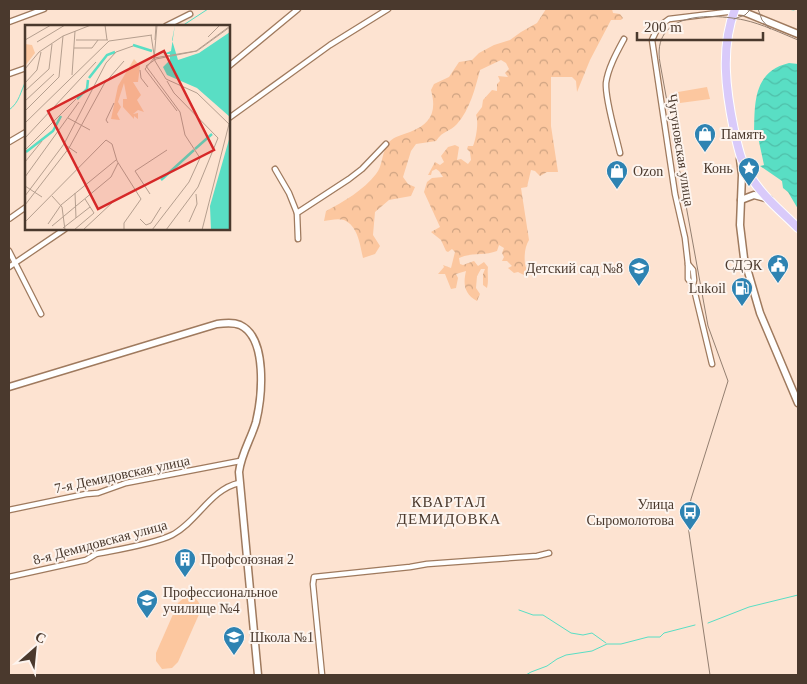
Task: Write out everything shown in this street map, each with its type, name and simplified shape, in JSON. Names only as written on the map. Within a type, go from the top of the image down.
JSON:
[{"type":"main road","points":[[798,34],[736,9],[729,28],[726,75],[732,122],[740,158],[742,245],[756,299],[798,403]]},
{"type":"main road","points":[[740,158],[758,188],[798,228]]},
{"type":"main road","points":[[742,200],[754,196],[770,199]]},
{"type":"main road","points":[[9,387],[208,327],[227,323],[234,324],[248,331],[262,366],[261,384],[256,421],[240,462],[239,483],[258,675]]},
{"type":"street","points":[[9,22],[44,9]]},
{"type":"street","points":[[230,65],[298,9]]},
{"type":"street","points":[[230,117],[330,45],[388,9]]},
{"type":"street","name":"Чугуновская улица","points":[[712,364],[692,285],[694,280],[693,270],[688,264],[685,238],[674,194],[652,40],[658,27],[669,19],[736,9]]},
{"type":"street","points":[[168,25],[190,14]]},
{"type":"street","points":[[620,153],[610,111],[606,83],[615,55],[624,39]]},
{"type":"street","points":[[9,74],[25,68]]},
{"type":"street","points":[[9,142],[25,133]]},
{"type":"street","points":[[297,213],[349,180],[386,144]]},
{"type":"street","points":[[275,169],[289,193],[297,213],[298,239]]},
{"type":"street","points":[[9,219],[25,208]]},
{"type":"street","points":[[9,267],[64,230]]},
{"type":"street","points":[[9,251],[41,314]]},
{"type":"street","name":"7-я Демидовская улица","points":[[9,510],[98,493],[126,483],[240,462]]},
{"type":"street","name":"8-я Демидовская улица","points":[[9,577],[86,560],[96,554],[167,537],[177,531],[225,488],[239,483]]},
{"type":"street","points":[[322,675],[313,584],[314,577],[427,564],[537,556],[549,553]]},
{"type":"green space","points":[[546,9],[612,9],[613,13],[620,14],[623,18],[621,20],[611,20],[590,60],[577,92],[576,81],[572,77],[551,77],[551,126],[558,172],[547,172],[540,176],[531,170],[527,187],[521,188],[529,240],[526,248],[525,265],[529,275],[518,272],[514,273],[508,268],[512,266],[507,261],[502,261],[504,248],[499,245],[497,251],[459,258],[460,264],[463,265],[474,261],[478,266],[484,262],[488,267],[487,288],[483,285],[485,269],[481,269],[477,276],[476,288],[480,294],[477,301],[467,292],[466,271],[456,274],[458,278],[456,288],[451,289],[445,274],[438,274],[444,267],[443,265],[451,268],[455,252],[452,249],[448,252],[446,251],[441,240],[431,232],[440,227],[424,192],[427,182],[432,178],[443,177],[436,169],[432,171],[431,175],[428,175],[435,162],[440,165],[444,162],[441,156],[448,147],[455,145],[459,147],[457,160],[461,159],[468,164],[471,160],[470,152],[467,149],[468,146],[473,146],[475,139],[476,115],[482,107],[483,100],[492,90],[497,91],[497,84],[500,81],[498,76],[508,77],[505,73],[509,69],[506,63],[501,60],[480,70],[469,105],[457,124],[441,135],[436,141],[416,144],[411,151],[403,177],[408,184],[415,187],[411,196],[389,200],[375,212],[373,235],[380,246],[375,254],[363,258],[358,236],[349,223],[342,219],[324,221],[326,211],[353,195],[371,180],[380,167],[389,142],[396,137],[417,129],[427,121],[433,111],[431,90],[434,84],[449,77],[459,62],[472,60],[479,53],[494,45],[510,40],[537,23]]},
{"type":"green space","points":[[707,87],[710,99],[680,103],[678,92]]},
{"type":"green space","points":[[189,596],[195,598],[198,602],[200,612],[178,662],[172,668],[162,669],[156,661],[156,653],[178,603]]},
{"type":"water","points":[[789,63],[798,64],[798,209],[788,192],[783,188],[782,181],[760,166],[764,165],[758,137],[754,138],[755,103],[761,83],[768,74]]},
{"type":"waterway","points":[[184,25],[208,9]]},
{"type":"waterway","points":[[787,9],[794,10]]},
{"type":"waterway","points":[[9,110],[18,100],[25,83]]},
{"type":"waterway","points":[[708,623],[749,607],[798,595]]},
{"type":"waterway","points":[[519,610],[533,615],[543,615],[571,633],[583,635],[592,633],[606,643]]},
{"type":"waterway","points":[[526,675],[566,655],[592,651],[607,644],[621,644],[648,637],[660,637],[664,633],[695,625]]},
{"type":"tram line","points":[[734,19],[745,15],[751,9]]},
{"type":"tram line","points":[[758,9],[762,20],[770,29]]},
{"type":"tram line","points":[[710,675],[687,519],[691,499],[728,381],[708,326],[660,63],[660,46],[664,34],[673,25],[700,17],[744,20],[765,26],[798,40]]},
{"type":"place","name":"Память","points":[[705,153]]},
{"type":"place","name":"Конь","points":[[749,187]]},
{"type":"place","name":"Ozon","points":[[617,190]]},
{"type":"place","name":"СДЭК","points":[[778,284]]},
{"type":"place","name":"Детский сад №8","points":[[639,287]]},
{"type":"place","name":"Lukoil","points":[[742,307]]},
{"type":"place","name":"Улица Сыромолотова","points":[[690,531]]},
{"type":"place","name":"Профсоюзная 2","points":[[185,578]]},
{"type":"place","name":"Профессиональное училище №4","points":[[147,619]]},
{"type":"place","name":"Школа №1","points":[[234,656]]},
{"type":"district","name":"КВАРТАЛ ДЕМИДОВКА","points":[[449,510]]}]
